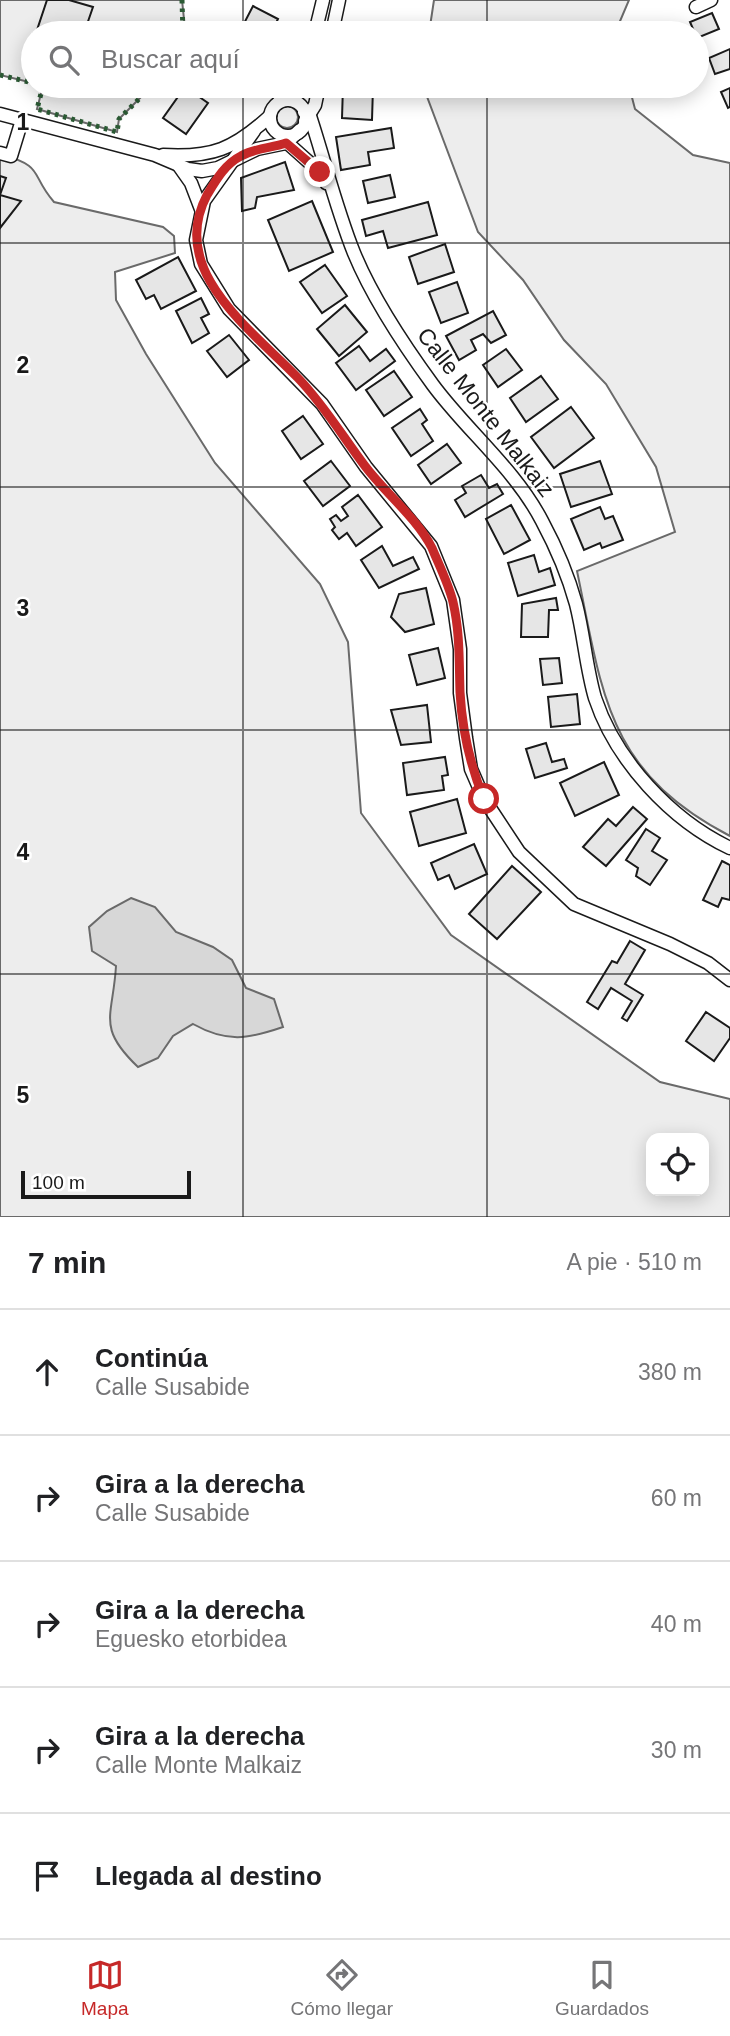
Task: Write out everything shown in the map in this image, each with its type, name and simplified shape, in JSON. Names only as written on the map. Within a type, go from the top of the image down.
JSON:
[{"type":"street","points":[[318,21],[323,0]]},
{"type":"street","points":[[335,21],[339,0]]},
{"type":"street","points":[[696,7],[711,0]]},
{"type":"street","points":[[282,98],[270,116],[254,131],[228,164],[201,209],[196,240],[198,252],[229,309],[322,404],[366,467],[431,546],[453,600],[460,649],[461,704],[471,769],[500,826],[519,852],[574,904],[670,944],[708,963],[730,980]]},
{"type":"street","points":[[0,114],[155,155],[179,166],[202,170],[228,164],[249,152],[286,143],[305,120],[314,98]]},
{"type":"street","points":[[279,102],[294,101],[305,120]]},
{"type":"street","points":[[270,116],[274,130],[290,136],[305,120]]},
{"type":"street","points":[[0,153],[11,156],[22,120]]},
{"type":"street","name":"Calle Monte Malkaiz","points":[[305,120],[354,254],[378,302],[434,386],[515,480],[541,518],[562,561],[576,604],[596,699],[615,740],[640,777],[675,811],[705,836],[730,848]]},
{"type":"street","name":"Calle Monte Malkaiz","points":[[274,130],[320,172],[335,202]]},
{"type":"street","points":[[155,155],[206,155],[230,146],[254,131]]},
{"type":"street","points":[[179,166],[191,183],[201,209]]},
{"type":"shaded area","points":[[0,0],[182,0],[184,21],[21,21],[21,80],[0,75]]},
{"type":"shaded area","points":[[434,0],[629,0],[620,21],[431,21]]},
{"type":"shaded area","points":[[40,98],[140,98],[119,119],[117,132],[37,109]]},
{"type":"shaded area","points":[[428,98],[632,98],[635,109],[693,155],[730,163],[730,836],[689,811],[657,785],[634,756],[617,726],[594,656],[577,571],[675,532],[656,467],[606,384],[564,340],[523,280],[478,232]]},
{"type":"shaded area","points":[[287,106],[295,109],[298,117],[295,125],[287,128],[279,125],[276,117],[279,109]]},
{"type":"shaded area","points":[[0,154],[31,167],[54,202],[163,227],[174,236],[175,253],[115,272],[116,300],[146,354],[215,463],[320,584],[348,642],[361,813],[451,935],[660,1082],[730,1099],[730,1217],[0,1217]]},
{"type":"shaded area","points":[[131,898],[155,907],[176,932],[213,947],[232,960],[246,988],[274,999],[283,1027],[238,1037],[216,1034],[193,1024],[173,1036],[158,1058],[138,1067],[116,1042],[112,1031],[110,1021],[116,966],[92,951],[89,927],[107,911]]},
{"type":"building","points":[[47,0],[69,0],[93,7],[88,21],[40,21]]},
{"type":"building","points":[[253,6],[278,19],[277,21],[245,21]]},
{"type":"building","points":[[712,13],[719,29],[709,33],[709,21],[692,21]]},
{"type":"building","points":[[730,49],[730,69],[715,74],[709,58]]},
{"type":"building","points":[[730,88],[730,107],[728,108],[721,92]]},
{"type":"building","points":[[177,98],[201,98],[208,103],[186,134],[163,118]]},
{"type":"building","points":[[343,98],[373,98],[372,120],[342,118]]},
{"type":"building","points":[[391,128],[394,148],[368,152],[370,165],[341,170],[336,137]]},
{"type":"building","points":[[285,162],[294,190],[257,197],[255,208],[242,211],[241,178]]},
{"type":"building","points":[[390,175],[395,197],[368,203],[363,181]]},
{"type":"building","points":[[0,176],[6,178],[0,195]]},
{"type":"building","points":[[0,195],[21,201],[0,228]]},
{"type":"building","points":[[312,201],[333,252],[289,271],[268,220]]},
{"type":"building","points":[[428,202],[437,235],[388,248],[383,231],[366,236],[362,220]]},
{"type":"building","points":[[445,244],[454,272],[418,284],[409,257]]},
{"type":"building","points":[[178,257],[196,291],[161,309],[154,295],[146,299],[136,280]]},
{"type":"building","points":[[325,265],[347,296],[322,313],[300,282]]},
{"type":"building","points":[[457,282],[468,313],[441,323],[429,292]]},
{"type":"building","points":[[201,298],[209,314],[201,318],[209,333],[192,343],[176,311]]},
{"type":"building","points":[[345,305],[367,332],[339,356],[317,329]]},
{"type":"building","points":[[493,311],[506,335],[491,343],[483,334],[471,340],[476,350],[459,360],[446,336]]},
{"type":"building","points":[[229,335],[249,360],[227,377],[207,351]]},
{"type":"building","points":[[359,346],[370,361],[386,349],[395,361],[356,390],[336,363]]},
{"type":"building","points":[[506,349],[522,370],[498,387],[483,365]]},
{"type":"building","points":[[394,371],[412,397],[384,416],[366,390]]},
{"type":"building","points":[[541,376],[558,399],[526,422],[510,398]]},
{"type":"building","points":[[571,407],[594,438],[554,468],[531,437]]},
{"type":"building","points":[[420,409],[427,420],[422,424],[433,441],[411,456],[392,428]]},
{"type":"building","points":[[303,416],[323,444],[301,459],[282,431]]},
{"type":"building","points":[[447,444],[461,463],[431,484],[418,465]]},
{"type":"building","points":[[331,461],[350,486],[323,506],[304,481]]},
{"type":"building","points":[[600,461],[612,494],[571,507],[560,474]]},
{"type":"building","points":[[481,475],[489,488],[497,484],[503,494],[465,517],[455,500],[466,493],[462,486]]},
{"type":"building","points":[[358,495],[382,527],[356,546],[347,533],[339,539],[332,530],[335,527],[330,519],[336,515],[341,521],[348,516],[342,507]]},
{"type":"building","points":[[511,505],[530,540],[504,554],[486,519]]},
{"type":"building","points":[[600,507],[605,519],[613,516],[623,540],[602,548],[600,543],[584,550],[571,519]]},
{"type":"building","points":[[382,546],[393,566],[413,557],[419,569],[379,588],[361,560]]},
{"type":"building","points":[[534,555],[539,572],[550,568],[555,585],[518,596],[508,563]]},
{"type":"building","points":[[426,588],[434,624],[405,632],[391,617],[399,594]]},
{"type":"building","points":[[556,598],[558,610],[549,610],[548,637],[521,637],[522,604]]},
{"type":"building","points":[[438,648],[445,678],[417,685],[409,655]]},
{"type":"building","points":[[559,658],[562,683],[543,685],[540,659]]},
{"type":"building","points":[[577,694],[580,724],[551,727],[548,697]]},
{"type":"building","points":[[427,705],[431,742],[401,745],[391,710]]},
{"type":"building","points":[[546,743],[552,762],[564,759],[567,768],[535,778],[526,749]]},
{"type":"building","points":[[445,757],[448,775],[442,776],[444,790],[407,795],[403,763]]},
{"type":"building","points":[[604,762],[619,795],[575,816],[560,783]]},
{"type":"building","points":[[457,799],[466,833],[419,846],[410,812]]},
{"type":"building","points":[[633,807],[647,819],[606,866],[583,847],[608,819],[616,826]]},
{"type":"building","points":[[646,829],[660,838],[652,851],[667,860],[650,885],[636,876],[638,868],[626,860]]},
{"type":"building","points":[[474,844],[487,874],[455,889],[449,875],[438,880],[431,863]]},
{"type":"building","points":[[722,861],[730,865],[730,900],[722,898],[718,907],[703,900]]},
{"type":"building","points":[[512,866],[541,892],[497,939],[469,914]]},
{"type":"building","points":[[630,941],[645,950],[625,984],[643,995],[627,1021],[622,1018],[632,1001],[611,988],[598,1009],[587,1002],[612,961],[617,963]]},
{"type":"building","points":[[706,1012],[730,1028],[730,1038],[714,1061],[686,1041]]},
{"type":"hedge","points":[[182,0],[183,21]]},
{"type":"hedge","points":[[0,75],[21,80]]},
{"type":"hedge","points":[[40,98],[37,109],[117,132],[119,119],[140,98]]},
{"type":"route","points":[[320,172],[286,143],[257,149],[228,164],[201,209],[196,240],[201,264],[229,309],[247,331],[322,404],[366,467],[431,546],[453,600],[460,649],[460,693],[466,738],[471,769],[484,799]]}]
